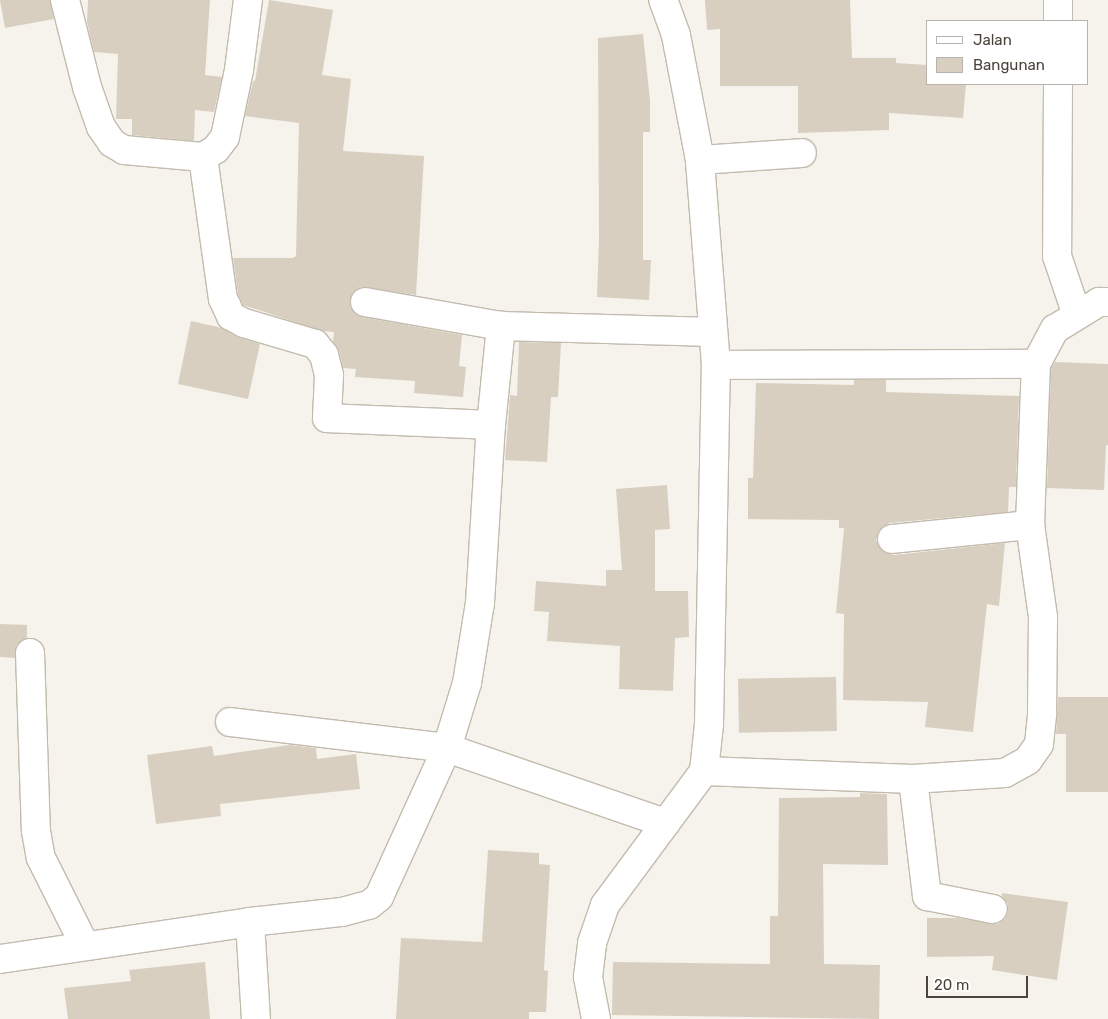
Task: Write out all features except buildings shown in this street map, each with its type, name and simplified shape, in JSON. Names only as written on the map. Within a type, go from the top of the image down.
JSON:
[{"type":"street","points":[[65,0],[87,86],[101,127],[112,143],[124,150],[203,157],[216,149],[225,138],[239,70],[248,0]]},
{"type":"street","points":[[596,1019],[588,977],[592,942],[605,905],[704,771],[709,724],[716,365],[700,160],[676,35],[663,0]]},
{"type":"street","points":[[1058,0],[1058,20]]},
{"type":"street","points":[[1058,85],[1057,256],[1077,315]]},
{"type":"street","points":[[700,160],[802,152]]},
{"type":"street","points":[[203,157],[223,299],[232,316],[244,322],[316,344],[324,356],[329,375],[327,418],[490,425]]},
{"type":"street","points":[[365,302],[501,326],[713,332]]},
{"type":"street","points":[[704,771],[913,779],[1005,773],[1028,760],[1039,744],[1043,617],[1030,525],[1036,364],[1054,329],[1099,302],[1108,302]]},
{"type":"street","points":[[0,959],[250,922],[342,912],[370,905],[379,897],[447,748],[467,683],[480,603],[490,425],[501,326]]},
{"type":"street","points":[[716,365],[1036,364]]},
{"type":"street","points":[[892,539],[1030,525]]},
{"type":"street","points":[[30,653],[36,831],[41,858],[84,946]]},
{"type":"street","points":[[230,722],[447,748],[665,823]]},
{"type":"street","points":[[913,779],[928,896],[993,909]]},
{"type":"street","points":[[250,922],[256,1019]]}]
